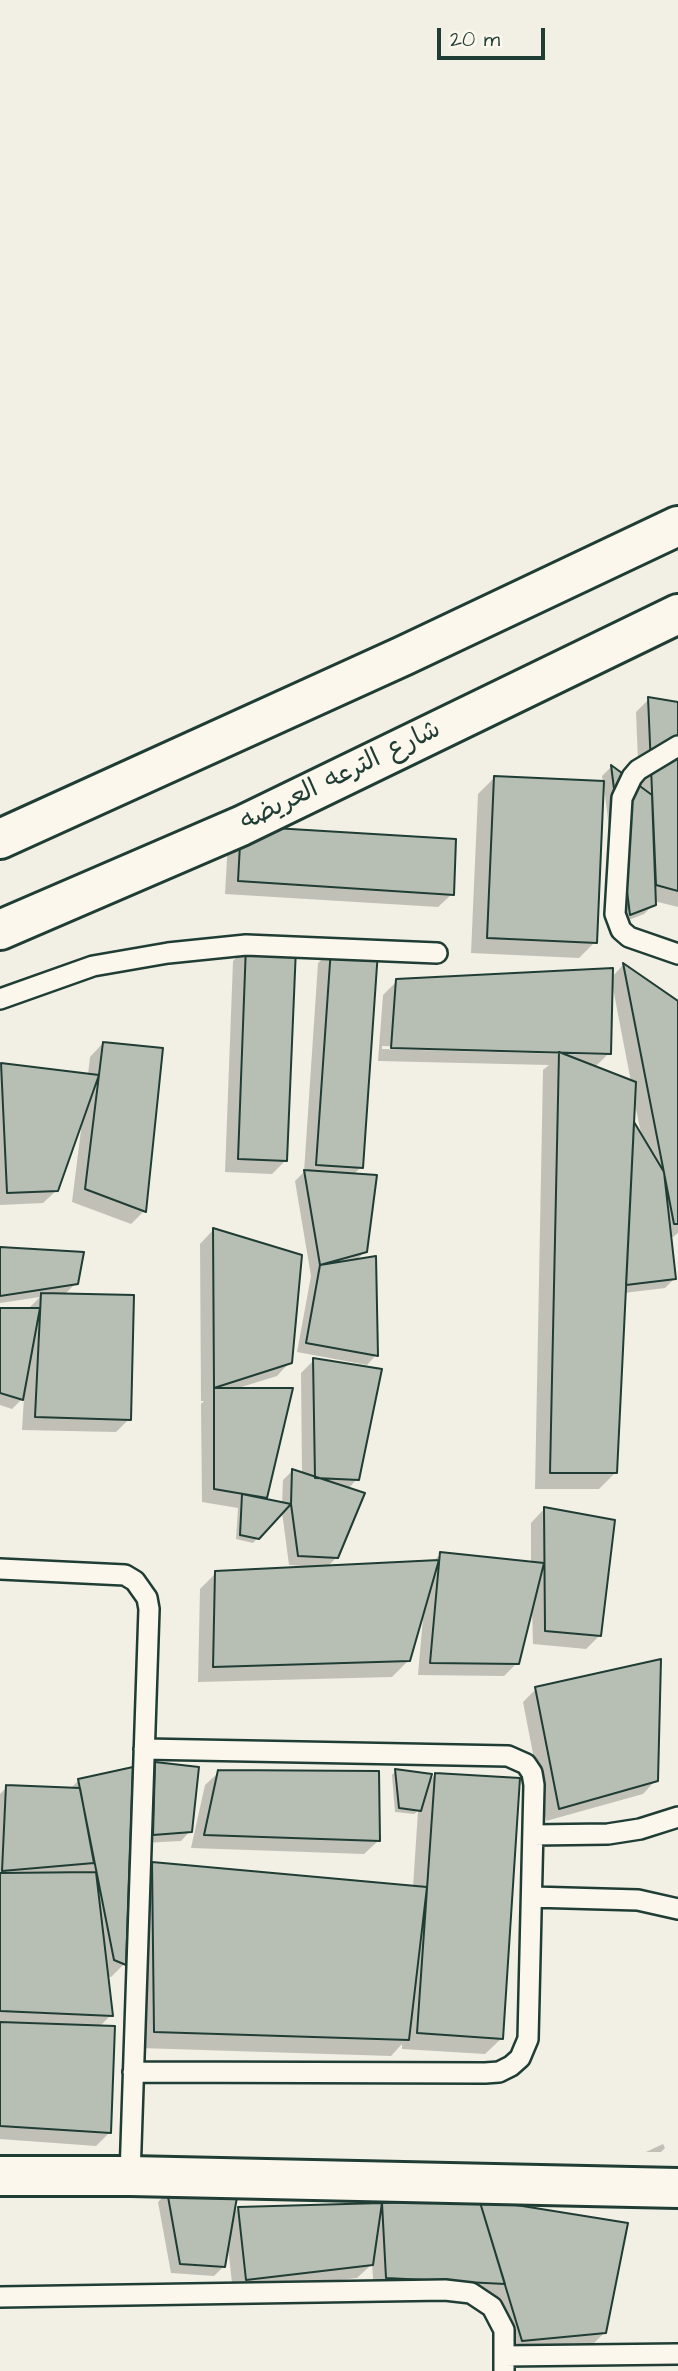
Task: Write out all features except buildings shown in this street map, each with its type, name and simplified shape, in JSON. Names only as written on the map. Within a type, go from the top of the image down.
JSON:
[{"type":"street","points":[[0,839],[403,656],[678,526]]},
{"type":"street","name":"شارع الترعه العريضه","points":[[0,930],[241,826],[678,614]]},
{"type":"street","points":[[0,2176],[130,2176],[678,2189]]},
{"type":"lane","points":[[678,746],[638,770],[622,798],[615,914],[621,930],[629,937],[678,954]]},
{"type":"lane","points":[[0,999],[93,966],[246,945],[437,953]]},
{"type":"lane","points":[[0,1569],[125,1575],[142,1588],[147,1598],[149,1609],[130,2176]]},
{"type":"lane","points":[[133,2072],[499,2072],[512,2066],[520,2058],[528,2039],[533,1835],[532,1773],[526,1764],[508,1756],[144,1749]]},
{"type":"lane","points":[[533,1835],[608,1835],[640,1829],[678,1817]]},
{"type":"lane","points":[[532,1897],[638,1900],[678,1909]]},
{"type":"lane","points":[[0,2297],[445,2290],[471,2293],[492,2307],[504,2330],[504,2364],[678,2354]]}]
